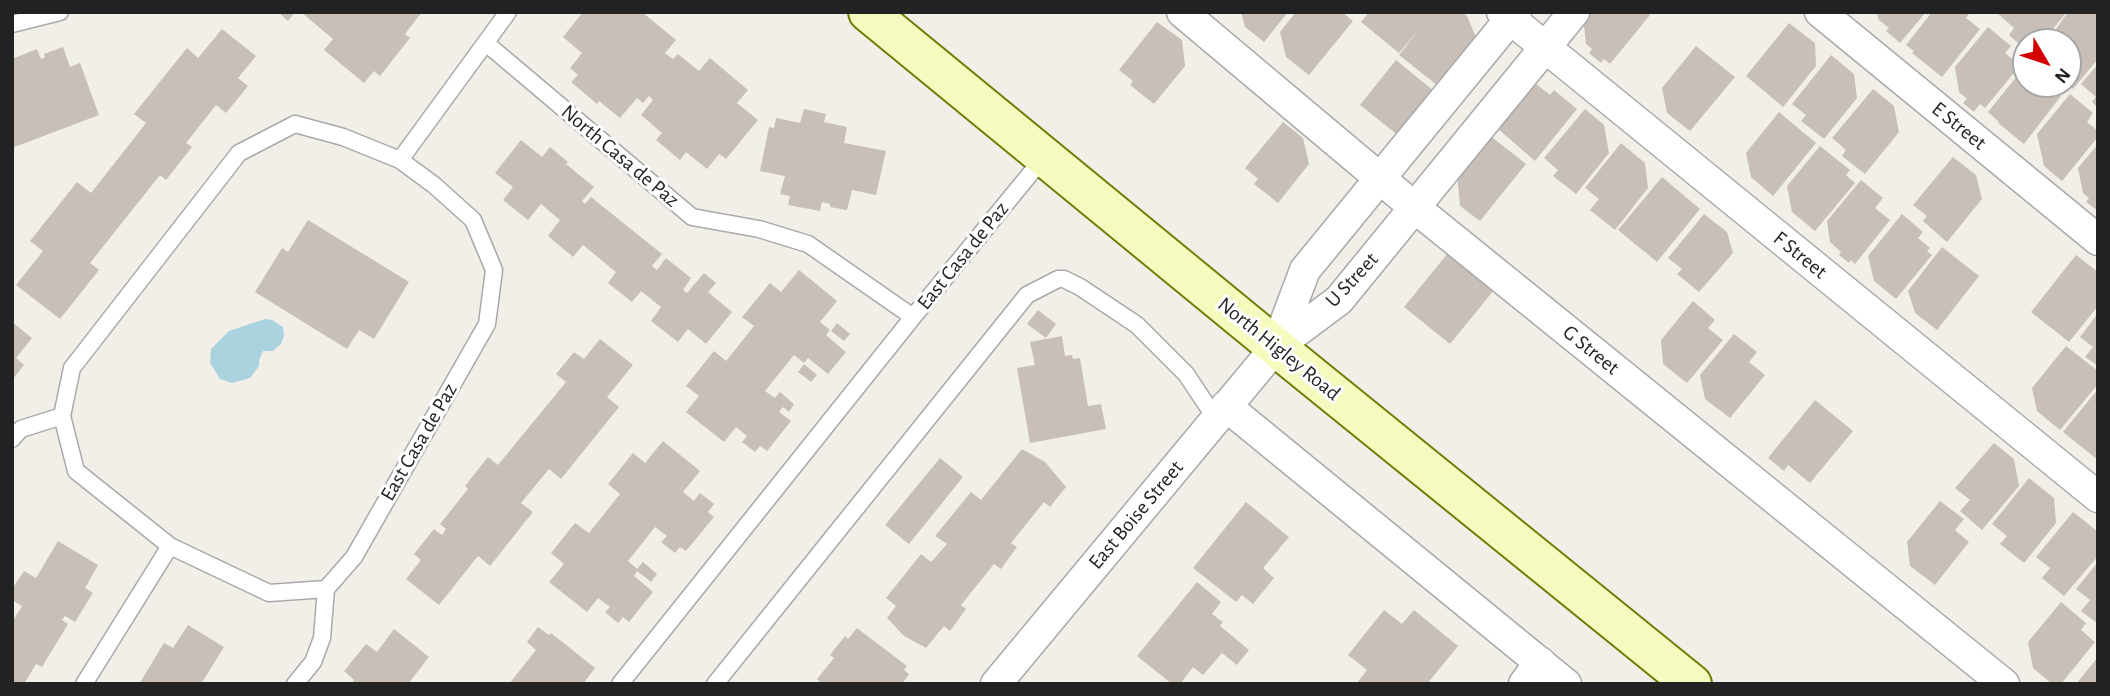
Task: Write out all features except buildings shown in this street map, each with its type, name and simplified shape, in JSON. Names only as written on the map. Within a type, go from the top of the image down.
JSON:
[{"type":"main road","name":"North Higley Road","points":[[868,12],[1692,684]]},
{"type":"street","name":"G Street","points":[[1182,12],[1414,207],[2004,684]]},
{"type":"street","name":"U Street","points":[[1276,347],[1339,300],[1574,12]]},
{"type":"street","name":"E Street","points":[[1820,12],[2098,240]]},
{"type":"street","name":"U Street","points":[[1276,347],[1305,270],[1509,14]]},
{"type":"street","name":"F Street","points":[[1509,14],[1545,47],[2098,497]]},
{"type":"street","name":"East Boise Street","points":[[996,684],[1276,347]]},
{"type":"street","points":[[1221,413],[1532,673],[1566,684]]},
{"type":"lane","points":[[12,24],[60,12]]},
{"type":"lane","points":[[400,160],[487,44],[504,14]]},
{"type":"lane","name":"North Casa de Paz","points":[[487,44],[692,218],[759,229],[808,244],[913,317]]},
{"type":"lane","name":"East Casa de Paz","points":[[295,124],[343,136],[400,160],[434,185],[473,220],[494,271],[487,324],[354,557],[326,589],[270,593],[170,546],[76,471],[62,416],[72,368],[239,153],[295,124]]},
{"type":"lane","name":"East Casa de Paz","points":[[620,684],[1044,157]]},
{"type":"lane","points":[[715,684],[1027,295],[1058,279],[1080,286],[1137,325],[1221,413]]},
{"type":"lane","points":[[12,439],[20,429],[62,416]]},
{"type":"lane","points":[[83,684],[170,546]]},
{"type":"lane","points":[[295,684],[313,662],[322,638],[326,589]]},
{"type":"water","points":[[265,319],[283,327],[281,344],[273,351],[263,351],[259,366],[250,378],[232,383],[220,379],[210,363],[211,349],[229,331]]}]
